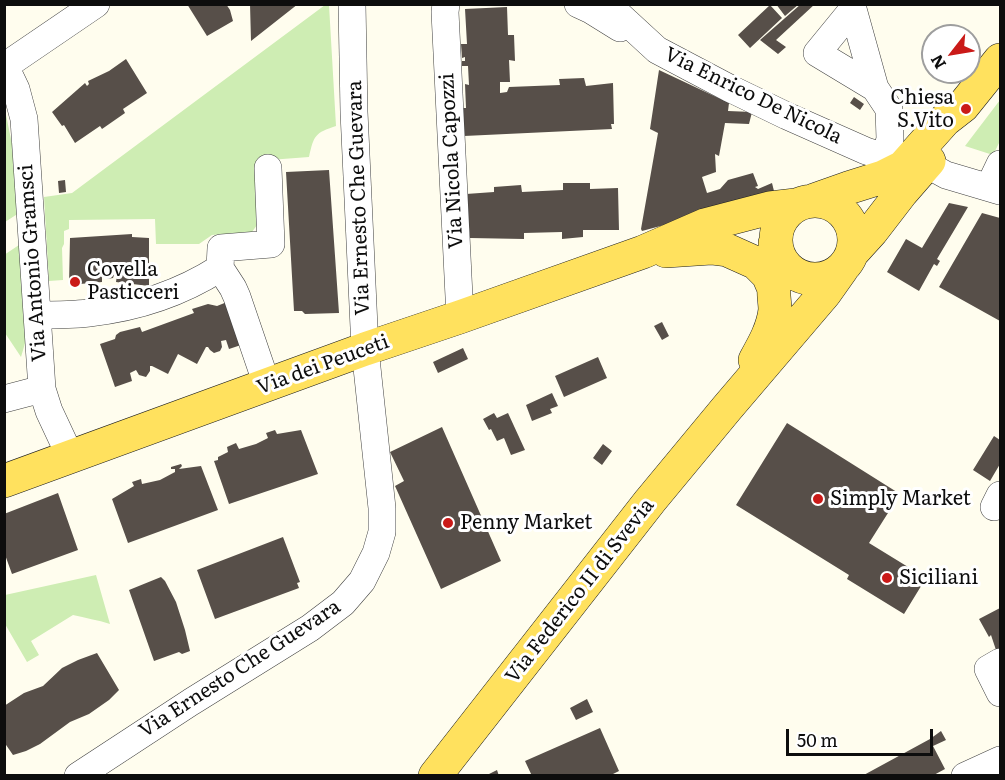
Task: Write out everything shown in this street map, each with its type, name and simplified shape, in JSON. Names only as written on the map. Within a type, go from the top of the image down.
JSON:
[{"type":"main road","points":[[727,408],[771,328],[774,312],[776,231],[787,211],[890,169],[954,127],[963,106],[1000,60]]},
{"type":"main road","points":[[727,408],[825,293],[872,231],[890,169]]},
{"type":"main road","points":[[805,202],[827,202],[838,208],[853,228],[855,241],[847,261],[831,276],[819,279],[806,278],[727,250],[643,252],[705,225],[770,208],[805,202]]},
{"type":"main road","name":"Via dei Peuceti","points":[[5,480],[71,458],[365,349],[643,252]]},
{"type":"main road","name":"Via Federico II di Svevia","points":[[435,776],[650,501],[727,408]]},
{"type":"street","points":[[5,65],[96,4]]},
{"type":"street","name":"Via Ernesto Che Guevara","points":[[78,776],[190,702],[310,628],[343,603],[362,581],[376,553],[382,532],[382,508],[365,349],[354,112],[352,4]]},
{"type":"street","name":"Via Nicola Capozzi","points":[[446,4],[460,317]]},
{"type":"street","points":[[578,4],[657,50]]},
{"type":"street","name":"Via Enrico De Nicola","points":[[607,4],[657,50],[890,169],[997,181]]},
{"type":"street","name":"Via Antonio Gramsci","points":[[5,65],[16,89],[24,119],[42,389],[49,411],[71,458]]},
{"type":"street","points":[[875,88],[889,109],[890,169]]},
{"type":"street","points":[[267,385],[237,297],[220,268],[221,248],[271,244],[268,168]]},
{"type":"street","points":[[38,315],[87,314],[118,309],[165,296],[201,280],[220,268]]},
{"type":"street","points":[[4,399],[42,389]]},
{"type":"street","points":[[994,665],[1000,693]]},
{"type":"street","points":[[965,776],[1000,760]]},
{"type":"green space","points":[[325,5],[329,5],[336,126],[316,136],[309,157],[256,161],[257,225],[252,232],[212,235],[199,244],[156,244],[155,219],[69,220],[69,229],[64,231],[62,248],[63,280],[49,281],[44,197],[72,193]]},
{"type":"green space","points":[[1000,100],[1000,141],[993,155],[965,146]]},
{"type":"green space","points":[[4,105],[13,149],[19,213],[5,222]]},
{"type":"green space","points":[[19,245],[26,340],[21,357],[5,333],[4,255]]},
{"type":"green space","points":[[96,575],[110,624],[73,615],[31,641],[39,655],[27,662],[5,624],[5,595]]},
{"type":"building","points":[[187,4],[226,4],[233,21],[207,36]]},
{"type":"building","points":[[250,4],[298,4],[251,41]]},
{"type":"building","points":[[776,4],[799,4],[785,16]]},
{"type":"building","points":[[801,4],[815,4],[776,40],[786,47],[778,54],[760,40]]},
{"type":"building","points":[[770,5],[782,18],[750,48],[738,35]]},
{"type":"building","points":[[507,7],[508,35],[514,35],[515,61],[509,60],[510,82],[500,82],[500,93],[507,92],[509,87],[560,85],[559,79],[584,78],[586,86],[613,83],[614,124],[611,124],[612,129],[464,136],[462,108],[466,108],[465,84],[469,85],[468,66],[462,66],[465,57],[462,58],[461,44],[467,44],[465,9]]},
{"type":"building","points":[[126,59],[147,93],[123,109],[125,113],[102,129],[100,126],[75,143],[64,125],[62,126],[52,112],[85,83],[87,86],[88,81],[109,71]]},
{"type":"building","points":[[659,70],[729,103],[728,111],[752,112],[749,124],[725,123],[719,156],[715,154],[716,172],[702,177],[707,193],[720,189],[728,180],[753,173],[758,186],[755,187],[758,189],[772,183],[775,195],[642,231],[658,133],[650,129]]},
{"type":"building","points":[[854,97],[864,104],[860,110],[850,103]]},
{"type":"building","points":[[329,170],[339,313],[305,314],[302,311],[294,311],[286,172]]},
{"type":"building","points":[[65,180],[66,192],[59,193],[58,181]]},
{"type":"building","points":[[563,183],[590,183],[590,189],[618,188],[619,230],[583,230],[583,237],[562,239],[562,232],[524,233],[524,239],[470,238],[466,194],[494,192],[494,187],[521,185],[522,192],[563,190]]},
{"type":"building","points":[[949,203],[968,207],[937,259],[940,261],[937,266],[934,264],[919,291],[887,272],[906,239],[922,248]]},
{"type":"building","points":[[982,213],[1000,218],[1000,321],[939,287]]},
{"type":"building","points":[[132,234],[132,237],[149,238],[149,286],[116,282],[117,275],[107,279],[102,274],[102,282],[69,285],[70,238]]},
{"type":"building","points":[[232,300],[247,343],[229,349],[226,340],[221,341],[220,351],[214,353],[206,347],[197,364],[178,354],[168,374],[150,366],[146,377],[139,375],[136,370],[130,373],[132,381],[115,387],[100,344],[115,339],[120,332],[140,327],[142,332],[194,313],[192,309],[208,304],[217,306]]},
{"type":"building","points":[[662,322],[669,336],[662,340],[654,326]]},
{"type":"building","points":[[463,348],[468,359],[438,373],[433,362]]},
{"type":"building","points":[[598,357],[607,378],[564,397],[555,376]]},
{"type":"building","points":[[552,393],[558,406],[550,409],[552,413],[532,421],[526,405]]},
{"type":"building","points":[[494,413],[497,418],[508,413],[525,450],[511,455],[504,438],[497,441],[483,419]]},
{"type":"building","name":"Simply Market","points":[[787,423],[900,494],[869,543],[926,578],[904,614],[847,579],[849,575],[736,505]]},
{"type":"building","name":"Penny Market","points":[[442,427],[501,561],[441,589],[395,486],[404,481],[390,452]]},
{"type":"building","points":[[275,430],[277,434],[301,430],[318,474],[229,504],[214,461],[228,452],[227,447],[236,443],[239,449],[256,444],[268,438],[266,433]]},
{"type":"building","points":[[994,436],[1000,440],[1000,464],[990,481],[973,470]]},
{"type":"building","points":[[603,444],[612,451],[602,465],[593,458]]},
{"type":"building","points":[[181,464],[179,469],[201,466],[218,510],[128,543],[112,499],[134,486],[132,482],[141,479],[142,484],[160,480],[175,472],[175,469],[171,467]]},
{"type":"building","points":[[58,493],[78,550],[12,574],[4,552],[4,514]]},
{"type":"building","points":[[283,537],[300,582],[297,583],[299,588],[215,619],[197,570]]},
{"type":"building","points":[[161,577],[176,602],[190,651],[182,654],[179,652],[154,661],[129,590]]},
{"type":"building","points":[[1000,608],[1000,651],[997,653],[991,635],[989,637],[979,619]]},
{"type":"building","points":[[97,653],[119,690],[89,714],[70,722],[40,744],[13,755],[4,742],[4,706],[24,693],[43,686],[62,668]]},
{"type":"building","points":[[587,699],[593,712],[576,720],[570,708]]},
{"type":"building","points":[[600,728],[619,771],[609,776],[532,776],[525,761]]},
{"type":"building","points":[[941,731],[946,740],[933,746],[945,769],[932,776],[862,776],[930,739]]},
{"type":"building","points":[[497,770],[499,776],[485,776]]},
{"type":"place","name":"Chiesa S.Vito","points":[[966,109]]},
{"type":"place","name":"Covella Pasticceri","points":[[75,282]]},
{"type":"place","name":"Simply Market","points":[[818,499]]},
{"type":"place","name":"Penny Market","points":[[448,523]]},
{"type":"place","name":"Siciliani","points":[[887,578]]}]
